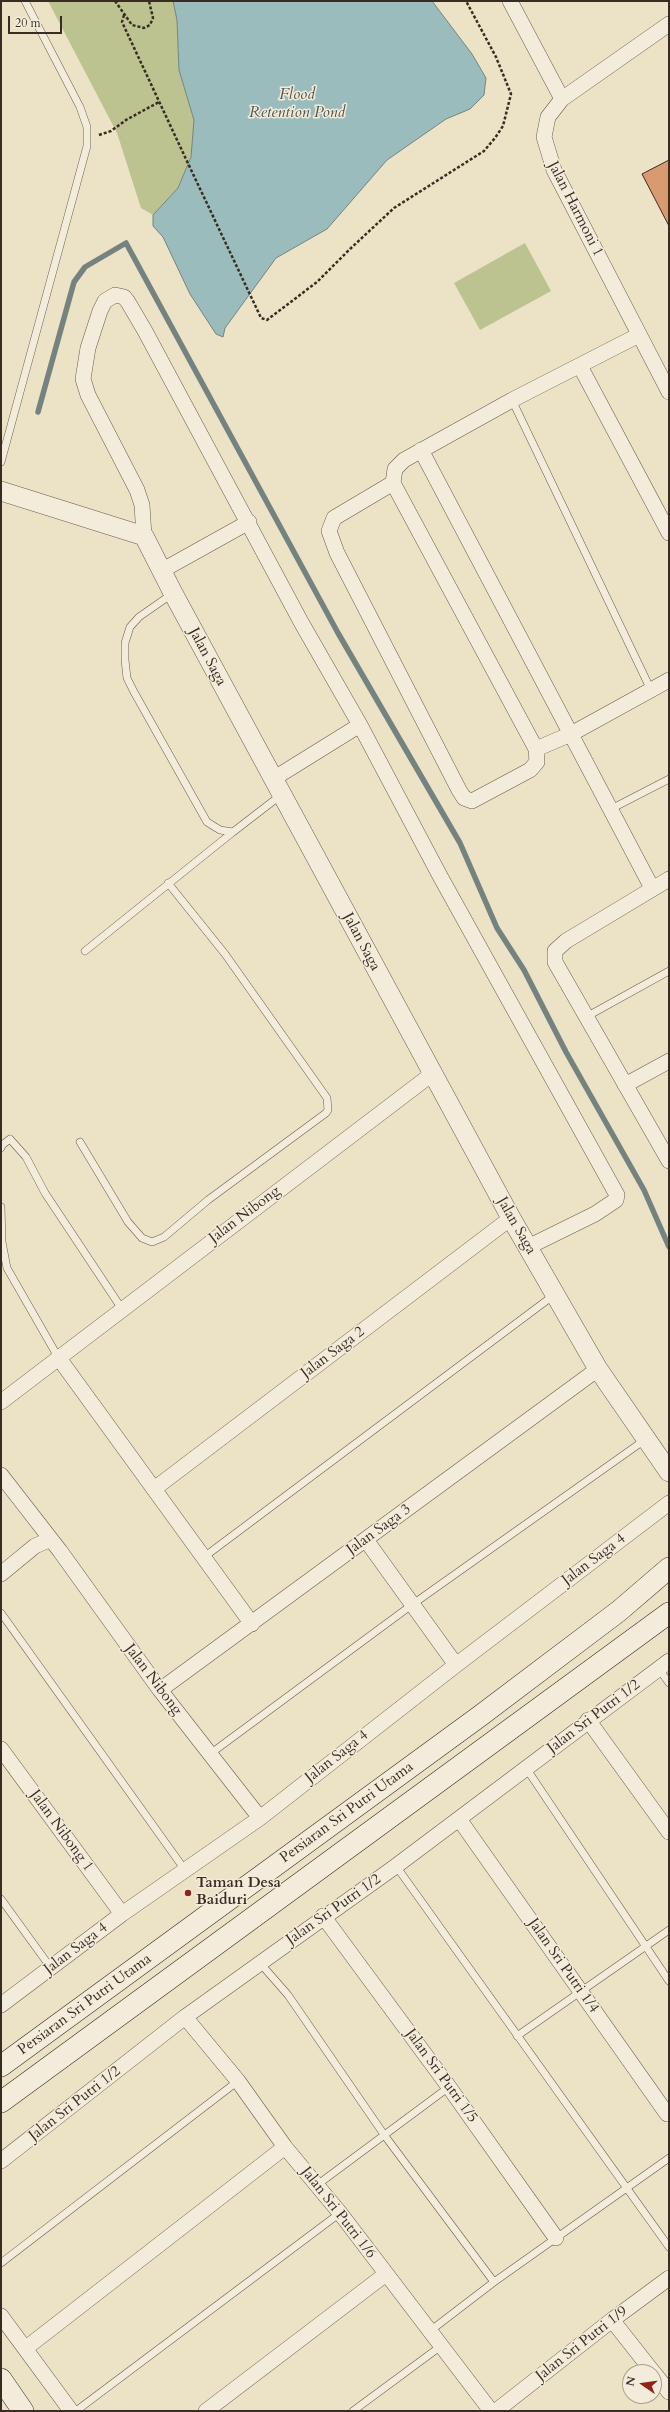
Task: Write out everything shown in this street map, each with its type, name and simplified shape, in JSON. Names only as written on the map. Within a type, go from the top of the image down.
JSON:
[{"type":"main road","name":"Persiaran Sri Putri Utama","points":[[1,2066],[480,1716],[619,1611],[669,1568]]},
{"type":"main road","name":"Persiaran Sri Putri Utama","points":[[1,2102],[669,1612]]},
{"type":"main road","points":[[1,2379],[24,2411]]},
{"type":"street","points":[[510,1],[562,99]]},
{"type":"street","name":"Jalan Harmoni 1","points":[[669,24],[562,99],[548,117],[544,137],[548,155],[669,392]]},
{"type":"street","name":"Jalan Saga","points":[[249,522],[128,302],[120,295],[112,295],[105,301],[96,320],[84,366],[83,378],[88,395],[136,490],[142,505],[144,536],[172,593],[511,1218],[598,1369],[669,1472]]},
{"type":"street","points":[[393,483],[334,518],[329,531],[341,559],[459,790],[464,798],[472,801],[530,770],[538,762],[536,750],[393,483],[395,469],[404,460],[512,400],[640,335]]},
{"type":"street","points":[[580,366],[669,533]]},
{"type":"street","points":[[422,450],[652,888]]},
{"type":"street","points":[[1,491],[144,536]]},
{"type":"street","points":[[161,571],[249,522],[301,622],[360,725],[440,876],[617,1195],[616,1200],[595,1214],[528,1247]]},
{"type":"street","points":[[536,750],[571,734],[669,680]]},
{"type":"street","points":[[277,787],[360,725]]},
{"type":"street","points":[[669,879],[566,941],[556,951],[555,962],[669,1160]]},
{"type":"street","points":[[625,1085],[669,1061]]},
{"type":"street","name":"Jalan Nibong","points":[[1,1402],[122,1308],[432,1074]]},
{"type":"street","name":"Jalan Saga 2","points":[[154,1489],[511,1218]]},
{"type":"street","points":[[58,1357],[252,1624]]},
{"type":"street","name":"Jalan Saga 3","points":[[160,1690],[598,1369]]},
{"type":"street","name":"Jalan Nibong","points":[[1,1475],[49,1540],[60,1551],[160,1690],[260,1818]]},
{"type":"street","name":"Jalan Saga 4","points":[[1,2005],[122,1914],[260,1818],[456,1665],[669,1503]]},
{"type":"street","points":[[1,1574],[36,1546],[49,1540]]},
{"type":"street","points":[[366,1540],[456,1665]]},
{"type":"street","name":"Jalan Sri Putri 1/2","points":[[1,2162],[185,2017],[323,1916],[396,1866],[588,1720],[664,1665]]},
{"type":"street","points":[[588,1720],[669,1832]]},
{"type":"street","name":"Jalan Nibong 1","points":[[1,1749],[122,1914]]},
{"type":"street","name":"Jalan Sri Putri 1/4","points":[[459,1819],[667,2114]]},
{"type":"street","name":"Jalan Sri Putri 1/5","points":[[323,1916],[449,2087],[556,2238]]},
{"type":"street","name":"Jalan Sri Putri 1/6","points":[[185,2017],[238,2081],[285,2146],[340,2213],[491,2411]]},
{"type":"street","points":[[26,2348],[285,2146]]},
{"type":"street","points":[[206,2411],[386,2274]]},
{"type":"street","name":"Jalan Sri Putri 1/9","points":[[496,2411],[612,2320],[669,2278]]},
{"type":"street","points":[[1,2316],[71,2411]]},
{"type":"street","points":[[612,2320],[648,2364]]},
{"type":"street","points":[[662,2383],[669,2392]]},
{"type":"lane","points":[[1,462],[83,164],[87,136],[87,127],[80,107],[25,1]]},
{"type":"lane","points":[[512,400],[650,690]]},
{"type":"lane","points":[[172,593],[139,617],[130,627],[125,643],[127,678],[207,822],[220,830],[233,832]]},
{"type":"lane","points":[[611,810],[669,779]]},
{"type":"lane","points":[[85,950],[233,832],[277,787]]},
{"type":"lane","points":[[80,1142],[128,1222],[142,1238],[152,1242],[164,1237],[208,1200],[328,1110],[328,1103],[322,1092],[225,954],[168,883]]},
{"type":"lane","points":[[586,1017],[669,971]]},
{"type":"lane","points":[[1,1148],[2,1145],[10,1139],[26,1157],[45,1193],[122,1308]]},
{"type":"lane","points":[[1,1207],[2,1242],[7,1268],[58,1357]]},
{"type":"lane","points":[[204,1557],[555,1294]]},
{"type":"lane","points":[[210,1754],[413,1604],[646,1439]]},
{"type":"lane","points":[[1,1613],[185,1870]]},
{"type":"lane","points":[[664,1665],[669,1683]]},
{"type":"lane","points":[[526,1768],[645,1948],[669,1981]]},
{"type":"lane","points":[[396,1866],[669,2247]]},
{"type":"lane","points":[[1,1899],[51,1968]]},
{"type":"lane","points":[[517,2036],[669,1930]]},
{"type":"lane","points":[[259,1963],[288,1995],[385,2136],[494,2282]]},
{"type":"lane","points":[[1,2262],[238,2081]]},
{"type":"lane","points":[[317,2185],[449,2087]]},
{"type":"lane","points":[[430,2331],[494,2282],[669,2158]]},
{"type":"lane","points":[[76,2411],[340,2213]]},
{"type":"lane","points":[[353,2411],[441,2346]]},
{"type":"path","points":[[115,1],[132,25],[144,28],[150,25],[153,18],[149,1]]},
{"type":"path","points":[[124,14],[122,22],[159,102],[254,303],[262,318],[268,320],[317,282],[394,208],[484,151],[496,138],[503,126],[511,94],[496,57],[466,1]]},
{"type":"path","points":[[87,136],[111,131],[126,120],[159,102]]},
{"type":"green space","points":[[48,1],[173,1],[177,20],[179,70],[194,120],[191,156],[178,188],[153,215],[141,208],[117,133]]},
{"type":"green space","points":[[525,243],[551,291],[480,330],[454,283]]},
{"type":"water","name":"Flood Retention Pond","points":[[173,1],[432,1],[472,54],[486,78],[484,95],[470,109],[446,119],[387,160],[327,229],[276,258],[225,328],[223,337],[216,334],[190,294],[163,237],[153,226],[153,215],[178,188],[191,157],[194,120],[179,70],[177,20]]},
{"type":"building","points":[[669,160],[669,226],[642,174]]},
{"type":"waterway","points":[[38,412],[74,282],[85,267],[126,243],[338,633],[460,843],[497,928],[524,970],[566,1052],[644,1190],[669,1247]]},
{"type":"place","name":"Taman Desa Baiduri","points":[[188,1893]]}]
